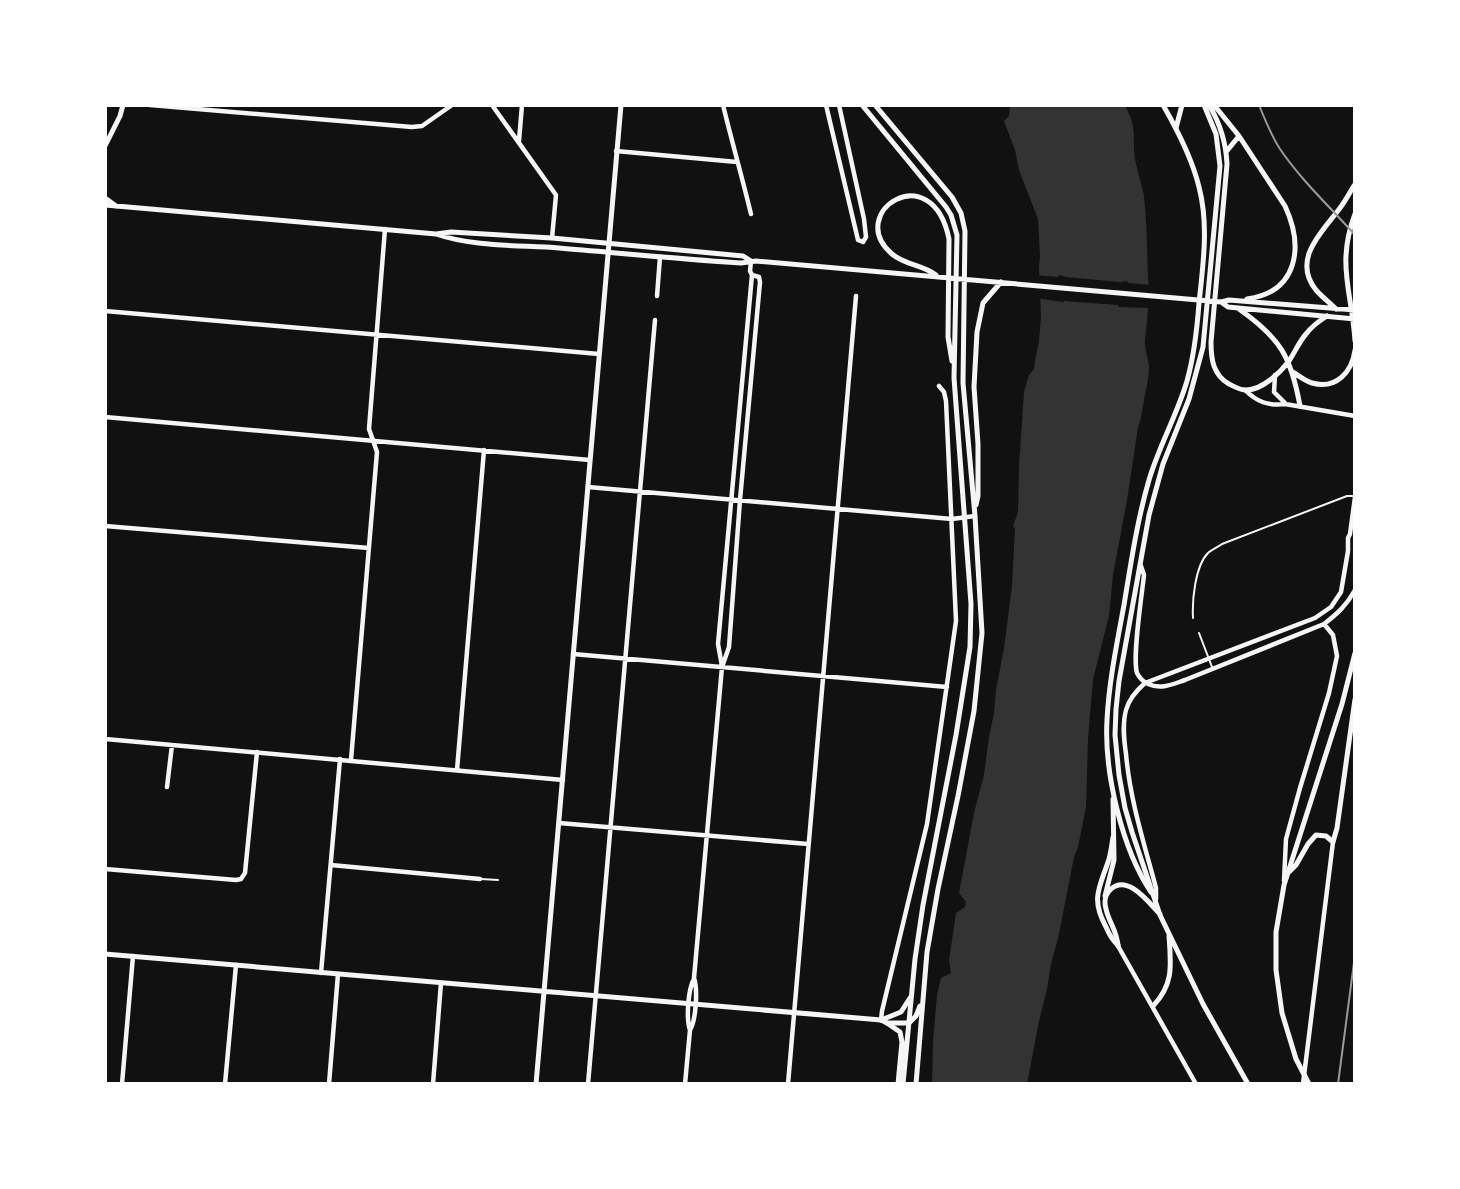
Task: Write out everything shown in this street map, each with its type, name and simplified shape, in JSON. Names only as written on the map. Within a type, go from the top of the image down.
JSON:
[{"type":"main road","points":[[105,146],[120,116],[122,105]]},
{"type":"main road","points":[[536,1084],[621,105]]},
{"type":"main road","points":[[862,105],[951,215],[957,235],[954,378]]},
{"type":"main road","points":[[875,105],[952,197],[963,221],[965,254],[962,358],[982,610],[974,710],[927,952],[916,1084]]},
{"type":"main road","points":[[1156,900],[1127,843],[1114,793],[1107,723],[1131,561],[1148,482],[1191,365],[1202,279],[1205,235],[1199,188],[1190,158],[1163,105]]},
{"type":"main road","points":[[1176,128],[1182,105]]},
{"type":"main road","points":[[1206,105],[1221,128],[1227,164],[1211,353],[1217,374],[1228,384],[1245,390],[1264,384],[1288,362],[1313,326],[1327,316]]},
{"type":"main road","points":[[1206,105],[1216,134],[1220,166],[1203,347],[1189,399],[1157,484],[1149,515],[1119,681],[1115,735],[1125,808],[1160,915],[1203,1004],[1248,1084]]},
{"type":"main road","points":[[1214,105],[1239,136],[1285,206],[1295,233],[1292,267],[1285,281],[1271,293],[1258,298],[1238,300]]},
{"type":"main road","points":[[1226,152],[1239,136]]},
{"type":"main road","points":[[1336,309],[1315,289],[1308,273],[1307,260],[1316,238],[1342,206],[1355,184]]},
{"type":"main road","points":[[901,1084],[923,905],[970,647],[971,604],[954,378],[948,337],[949,239],[938,210],[925,200],[910,196],[896,199],[881,214],[878,228],[881,241],[899,258],[928,269],[939,277]]},
{"type":"main road","points":[[105,198],[116,206]]},
{"type":"main road","points":[[105,205],[436,234],[452,232],[552,238],[743,256],[751,261]]},
{"type":"main road","points":[[1355,214],[1349,229],[1345,265],[1355,341]]},
{"type":"main road","points":[[436,234],[450,239],[607,253],[741,263],[751,261],[1195,300],[1238,300],[1355,310]]},
{"type":"main road","points":[[975,508],[978,496],[974,387],[977,332],[983,303],[1001,282]]},
{"type":"main road","points":[[1222,302],[1228,307],[1355,318]]},
{"type":"main road","points":[[1237,308],[1269,332],[1293,372],[1300,406]]},
{"type":"main road","points":[[1293,372],[1306,381],[1326,384],[1348,372],[1355,350]]},
{"type":"main road","points":[[1309,1084],[1296,1059],[1282,1013],[1276,970],[1276,932],[1283,885],[1342,704],[1355,653]]},
{"type":"main road","points":[[1288,873],[1316,835],[1326,836],[1334,842],[1355,699]]},
{"type":"main road","points":[[1114,793],[1114,860],[1105,900],[1106,910],[1117,934],[1118,946]]},
{"type":"main road","points":[[1113,837],[1097,896],[1099,916],[1118,946]]},
{"type":"main road","points":[[1105,900],[1112,887],[1127,885],[1135,889],[1160,915]]},
{"type":"main road","points":[[1153,1006],[1164,995],[1168,983],[1168,933]]},
{"type":"main road","points":[[105,954],[909,1023],[916,1016],[923,998]]},
{"type":"main road","points":[[884,1021],[901,1012],[911,995]]},
{"type":"main road","points":[[884,1021],[900,1032],[901,1084]]},
{"type":"street","points":[[149,105],[412,127],[422,126],[452,105]]},
{"type":"street","points":[[492,105],[556,195],[552,238]]},
{"type":"street","points":[[519,141],[522,105]]},
{"type":"street","points":[[723,105],[751,214]]},
{"type":"street","points":[[826,105],[858,240],[863,242],[866,237],[864,219],[839,105]]},
{"type":"street","points":[[616,151],[737,162]]},
{"type":"street","points":[[351,760],[377,452],[369,429],[385,229]]},
{"type":"street","points":[[657,296],[660,257]]},
{"type":"street","points":[[722,667],[718,644],[751,261]]},
{"type":"street","points":[[685,1084],[690,1030],[694,1024],[692,1005],[697,985],[694,978],[706,836],[722,667],[729,647],[760,282],[759,278],[751,275]]},
{"type":"street","points":[[788,1084],[856,296]]},
{"type":"street","points":[[105,311],[599,354]]},
{"type":"street","points":[[588,1084],[655,320]]},
{"type":"street","points":[[1275,375],[1273,392],[1285,404]]},
{"type":"street","points":[[884,1021],[882,1011],[928,824],[956,621],[946,401],[939,386]]},
{"type":"street","points":[[1245,390],[1259,402],[1355,416]]},
{"type":"street","points":[[105,417],[590,460]]},
{"type":"street","points":[[457,770],[484,450]]},
{"type":"street","points":[[588,487],[952,519],[975,516]]},
{"type":"street","points":[[1156,900],[1156,888],[1134,808],[1124,743],[1126,709],[1145,683],[1315,618],[1331,607],[1342,592],[1355,496]]},
{"type":"street","points":[[105,526],[369,548]]},
{"type":"street","points":[[1139,562],[1144,575],[1136,655],[1138,673],[1145,683],[1157,687],[1166,686],[1324,624],[1341,610],[1355,590]]},
{"type":"street","points":[[1283,885],[1286,839],[1329,693],[1337,656],[1333,635],[1324,624]]},
{"type":"street","points":[[573,654],[947,687]]},
{"type":"street","points":[[105,739],[563,780]]},
{"type":"street","points":[[167,788],[172,745]]},
{"type":"street","points":[[105,869],[241,879],[245,873],[257,752]]},
{"type":"street","points":[[321,973],[340,759]]},
{"type":"street","points":[[559,823],[808,844]]},
{"type":"street","points":[[1303,1084],[1334,842]]},
{"type":"street","points":[[331,865],[480,878]]},
{"type":"street","points":[[1118,946],[1196,1084]]},
{"type":"street","points":[[122,1084],[133,956]]},
{"type":"street","points":[[225,1084],[236,965]]},
{"type":"street","points":[[329,1084],[338,974]]},
{"type":"street","points":[[433,1084],[441,983]]},
{"type":"lane","points":[[1193,618],[1198,570],[1208,553],[1222,544],[1347,496],[1355,496]]},
{"type":"lane","points":[[1199,633],[1213,668]]},
{"type":"lane","points":[[480,878],[498,880]]},
{"type":"shaded area","points":[[1010,105],[1125,105],[1133,126],[1135,159],[1145,206],[1149,291],[1145,343],[1149,370],[1113,575],[1109,616],[1093,679],[1086,807],[1027,1084],[932,1084],[937,995],[941,978],[951,973],[949,960],[956,913],[965,907],[966,902],[959,893],[984,775],[1004,648],[1012,586],[1013,526],[1018,512],[1024,392],[1029,375],[1034,369],[1041,317],[1038,219],[1004,121],[1009,116]]},
{"type":"pier","points":[[1036,275],[1152,285],[1150,308],[1036,298]]},
{"type":"tram line","points":[[1259,105],[1274,138],[1288,160],[1355,235]]},
{"type":"railway","points":[[1338,1084],[1355,955]]}]
